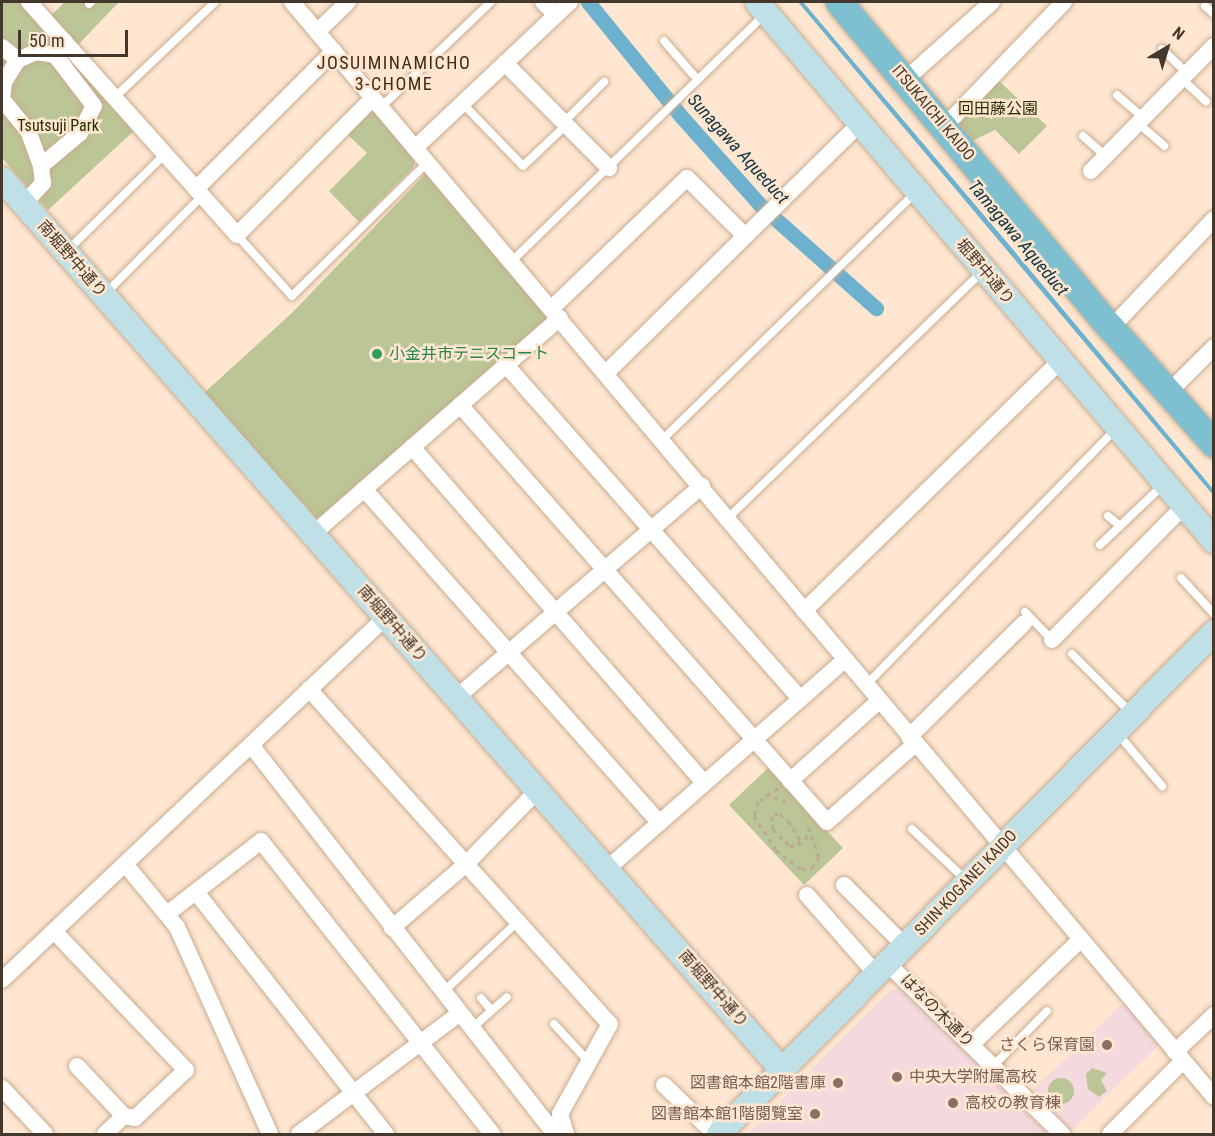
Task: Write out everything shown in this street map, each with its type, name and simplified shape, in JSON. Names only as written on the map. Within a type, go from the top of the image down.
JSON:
[{"type":"main road","name":"ITSUKAICHI KAIDO","points":[[839,2],[945,126],[1111,328],[1213,443]]},
{"type":"street","points":[[29,2],[237,235],[377,103]]},
{"type":"street","points":[[292,2],[663,439],[844,660],[1214,1097]]},
{"type":"street","points":[[317,32],[348,2]]},
{"type":"street","points":[[543,2],[556,15]]},
{"type":"street","points":[[415,148],[570,2]]},
{"type":"street","points":[[906,80],[992,2]]},
{"type":"street","points":[[945,126],[1064,2]]},
{"type":"street","name":"堀野中通り","points":[[761,7],[1214,541]]},
{"type":"street","points":[[55,56],[64,41]]},
{"type":"street","points":[[1091,171],[1214,46]]},
{"type":"street","points":[[2,47],[18,60]]},
{"type":"street","points":[[199,193],[334,51]]},
{"type":"street","points":[[12,190],[43,183],[41,166],[28,131],[2,99],[4,81],[18,60],[36,52],[55,56],[94,106],[80,133],[41,166]]},
{"type":"street","points":[[505,63],[609,168]]},
{"type":"street","points":[[606,373],[860,123]]},
{"type":"street","points":[[313,534],[506,365],[687,178],[744,235]]},
{"type":"street","name":"南堀野中通り","points":[[12,190],[456,698],[608,868],[782,1070]]},
{"type":"street","points":[[1111,328],[1214,219]]},
{"type":"street","points":[[1168,393],[1214,347]]},
{"type":"street","points":[[804,611],[1060,361]]},
{"type":"street","points":[[506,365],[800,699]]},
{"type":"street","points":[[460,405],[827,822],[912,740],[1025,617]]},
{"type":"street","points":[[412,447],[704,783]]},
{"type":"street","points":[[456,698],[702,486]]},
{"type":"street","points":[[364,489],[659,823]]},
{"type":"street","points":[[1052,640],[1184,506]]},
{"type":"street","points":[[2,980],[386,617]]},
{"type":"street","name":"SHIN-KOGANEI KAIDO","points":[[717,1134],[1214,632]]},
{"type":"street","points":[[608,868],[844,660]]},
{"type":"street","points":[[309,689],[610,1024],[560,1114],[566,1134]]},
{"type":"street","points":[[790,781],[879,701]]},
{"type":"street","points":[[251,745],[442,993],[555,1134]]},
{"type":"street","points":[[392,928],[467,863],[538,790]]},
{"type":"street","points":[[167,914],[261,841],[492,1134]]},
{"type":"street","points":[[126,865],[177,927],[270,1134]]},
{"type":"street","points":[[844,885],[905,946]]},
{"type":"street","points":[[196,892],[386,1134]]},
{"type":"street","name":"はなの木通り","points":[[807,895],[882,969],[993,1066],[1062,1134]]},
{"type":"street","points":[[54,931],[186,1070],[135,1118],[124,1116],[77,1066]]},
{"type":"street","points":[[970,1045],[1080,940]]},
{"type":"street","points":[[299,1134],[459,1014]]},
{"type":"street","points":[[1110,1134],[1214,1015]]},
{"type":"street","points":[[664,1085],[717,1134]]},
{"type":"street","points":[[2,1088],[45,1134]]},
{"type":"street","points":[[105,1134],[124,1116]]},
{"type":"lane","points":[[114,98],[215,2]]},
{"type":"lane","points":[[377,103],[491,2]]},
{"type":"lane","points":[[1205,6],[1214,14]]},
{"type":"lane","points":[[511,262],[697,79],[761,7]]},
{"type":"lane","points":[[664,41],[697,79]]},
{"type":"lane","points":[[1162,49],[1206,101]]},
{"type":"lane","points":[[463,104],[523,166],[604,82]]},
{"type":"lane","points":[[1117,95],[1164,146]]},
{"type":"lane","points":[[1083,136],[1105,156]]},
{"type":"lane","points":[[65,252],[165,154]]},
{"type":"lane","points":[[237,235],[292,296],[427,163]]},
{"type":"lane","points":[[663,439],[837,264],[917,191]]},
{"type":"lane","points":[[104,295],[199,193]]},
{"type":"lane","points":[[728,518],[983,271]]},
{"type":"lane","points":[[866,685],[1117,427]]},
{"type":"lane","points":[[1100,545],[1165,483]]},
{"type":"lane","points":[[1108,516],[1120,526]]},
{"type":"lane","points":[[1181,578],[1214,614]]},
{"type":"lane","points":[[1025,617],[1052,640]]},
{"type":"lane","points":[[1072,654],[1132,713]]},
{"type":"lane","points":[[1115,731],[1162,786]]},
{"type":"lane","points":[[912,829],[968,882]]},
{"type":"lane","points":[[442,993],[512,928]]},
{"type":"lane","points":[[471,1030],[507,997]]},
{"type":"lane","points":[[482,998],[491,1010]]},
{"type":"lane","points":[[993,1066],[1047,1011]]},
{"type":"lane","points":[[554,1024],[588,1061]]},
{"type":"path","points":[[790,781],[765,795],[754,811],[758,824],[785,859],[801,869],[812,868],[819,857],[804,818]]},
{"type":"path","points":[[765,795],[775,795],[792,805]]},
{"type":"path","points":[[798,845],[800,840],[790,823],[778,813],[772,816],[772,829],[790,846],[798,845],[806,839],[808,826]]},
{"type":"shaded area","name":"中央大学附属高校","points":[[891,990],[902,990],[1048,1134],[748,1134]]},
{"type":"shaded area","points":[[1125,1001],[1160,1044],[1071,1131],[1032,1091]]},
{"type":"green space","name":"Tsutsuji Park","points":[[2,2],[21,2],[135,130],[48,210],[2,158]]},
{"type":"green space","points":[[65,2],[119,2],[75,48],[49,17]]},
{"type":"green space","name":"回田藤公園","points":[[997,79],[1047,126],[1019,154],[995,130],[968,143],[957,128],[958,118]]},
{"type":"green space","points":[[370,111],[377,112],[415,156],[414,167],[359,222],[329,191],[367,153],[347,134]]},
{"type":"green space","name":"小金井市テニスコート","points":[[429,170],[552,316],[319,521],[204,393],[293,312]]},
{"type":"green space","points":[[768,768],[843,848],[804,885],[729,805]]},
{"type":"green space","points":[[1092,1068],[1107,1073],[1101,1080],[1107,1091],[1099,1097],[1088,1089],[1086,1074]]},
{"type":"green space","points":[[1061,1078],[1070,1082],[1074,1091],[1070,1100],[1061,1104],[1052,1100],[1048,1091],[1052,1082]]},
{"type":"water","points":[[798,2],[803,2],[1005,240],[1213,489],[1213,495]]},
{"type":"waterway","name":"Sunagawa Aqueduct","points":[[588,2],[680,115],[761,206],[876,308]]},
{"type":"place","name":"小金井市テニスコート","points":[[377,354]]},
{"type":"place","name":"さくら保育園","points":[[1107,1045]]},
{"type":"place","name":"中央大学附属高校","points":[[897,1077]]},
{"type":"place","name":"図書館本館2階書庫","points":[[838,1083]]},
{"type":"place","name":"高校の教育棟","points":[[953,1103]]},
{"type":"place","name":"図書館本館1階閱覽室","points":[[815,1114]]},
{"type":"district","name":"JOSUIMINAMICHO 3-CHOME","points":[[394,74]]},
{"type":"water label","name":"Tamagawa Aqueduct","points":[[1018,238]]}]
